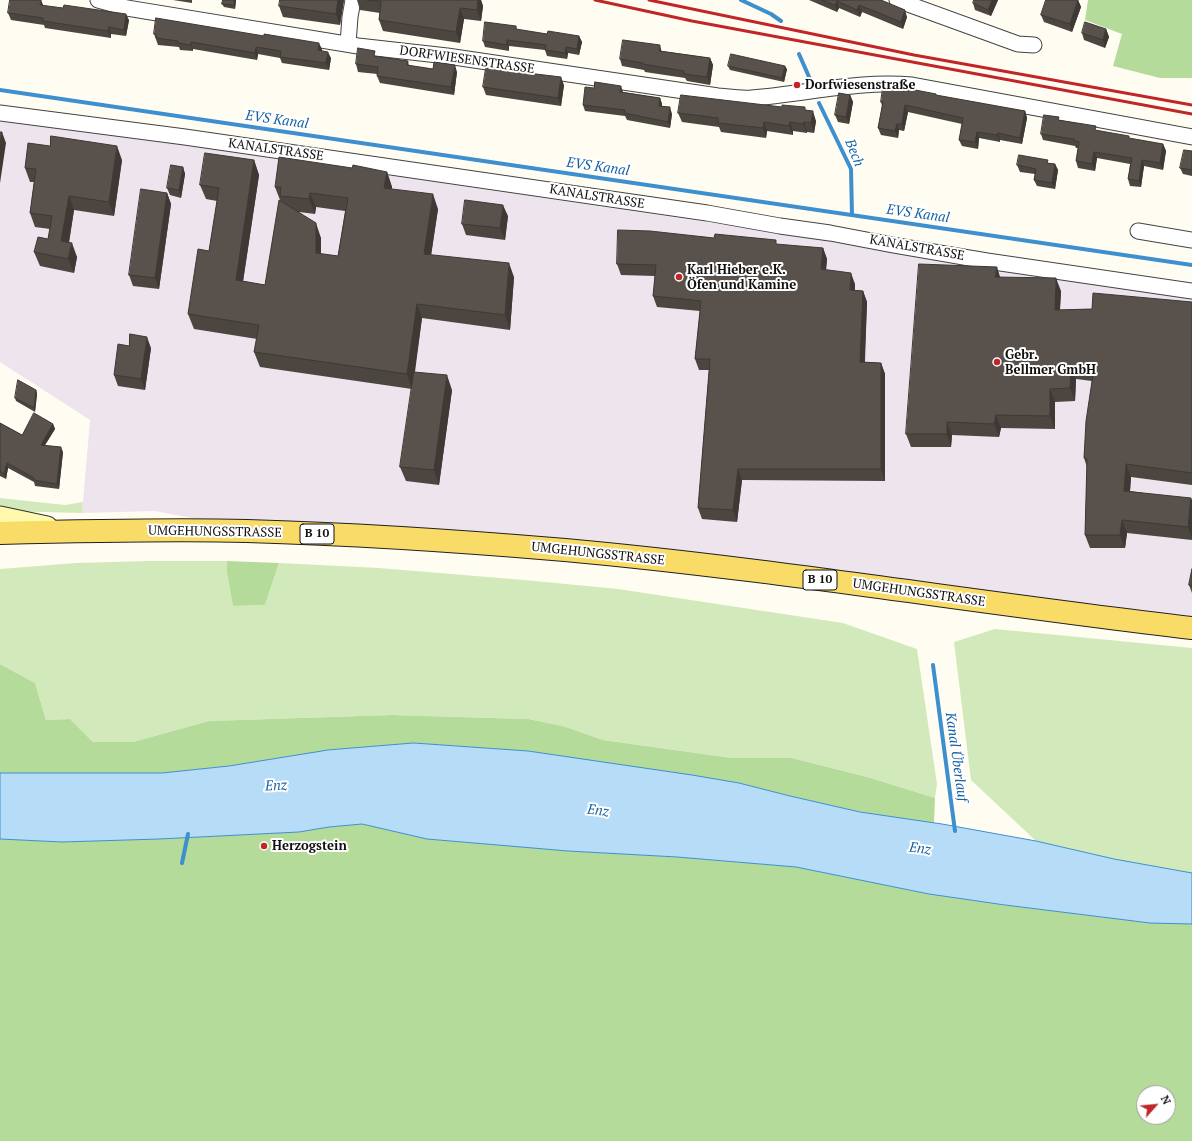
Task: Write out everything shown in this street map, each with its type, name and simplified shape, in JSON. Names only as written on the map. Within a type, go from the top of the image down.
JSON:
[{"type":"main road","points":[[0,517],[68,532]]},
{"type":"main road","name":"UMGEHUNGSSTRASSE","points":[[0,533],[186,530],[304,533],[390,537],[566,550],[729,568],[1082,615],[1192,628]]},
{"type":"street","name":"DORFWIESENSTRASSE","points":[[98,0],[127,8],[348,44],[447,56],[718,96],[750,98],[830,88],[896,83],[1192,137]]},
{"type":"street","points":[[348,44],[353,0]]},
{"type":"street","points":[[897,0],[1018,44],[1034,45]]},
{"type":"street","name":"KANALSTRASSE","points":[[0,113],[185,137],[706,214],[830,233],[987,261],[1192,291]]},
{"type":"street","points":[[1138,231],[1192,240]]},
{"type":"shaded area","points":[[0,118],[1052,273],[1192,297],[1192,616],[1066,602],[202,520],[155,511],[82,513],[90,420],[0,362]]},
{"type":"green space","points":[[1088,0],[1192,0],[1192,78],[1160,78],[1113,66],[1122,34],[1085,20]]},
{"type":"green space","points":[[0,498],[65,505],[83,502],[82,513],[0,511]]},
{"type":"green space","points":[[227,561],[227,573],[233,606],[265,605],[279,563],[379,568],[618,589],[843,623],[917,649],[937,784],[935,798],[871,778],[792,758],[732,758],[603,740],[563,726],[528,719],[392,715],[209,721],[133,742],[93,742],[70,719],[46,720],[35,683],[0,664],[0,569],[76,563]]},
{"type":"green space","points":[[227,561],[279,563],[265,605],[233,606],[227,573]]},
{"type":"green space","points":[[995,629],[1192,648],[1192,873],[1114,859],[1036,841],[971,780],[954,642]]},
{"type":"green space","points":[[0,664],[35,683],[46,720],[70,719],[93,742],[133,742],[209,721],[392,715],[528,719],[563,726],[603,740],[732,758],[792,758],[871,778],[935,798],[934,823],[860,812],[739,783],[528,751],[414,743],[328,750],[229,766],[162,773],[0,773]]},
{"type":"green space","points":[[362,824],[427,839],[568,851],[677,857],[796,867],[929,894],[1005,905],[1150,923],[1192,924],[1192,1141],[0,1141],[0,839],[62,842],[299,832]]},
{"type":"water","name":"Enz","points":[[414,743],[528,751],[692,775],[739,783],[860,812],[942,824],[1036,841],[1114,859],[1192,873],[1192,924],[1150,923],[1005,905],[929,894],[796,867],[677,857],[568,851],[427,839],[362,824],[299,832],[159,839],[62,842],[0,839],[0,773],[162,773],[229,766],[328,750]]},
{"type":"building","points":[[10,0],[41,0],[40,5],[63,8],[64,5],[126,14],[124,30],[109,27],[108,31],[43,21],[43,18],[8,13]]},
{"type":"building","points":[[223,0],[234,0],[234,5],[222,4]]},
{"type":"building","points":[[280,0],[338,0],[336,14],[279,6]]},
{"type":"building","points":[[367,0],[478,0],[477,10],[460,8],[456,32],[379,20],[381,2]]},
{"type":"building","points":[[822,0],[881,0],[905,10],[901,22],[859,5],[857,10],[837,1],[835,5]]},
{"type":"building","points":[[974,0],[992,0],[988,10],[973,3]]},
{"type":"building","points":[[1046,0],[1078,0],[1070,24],[1041,15]]},
{"type":"building","points":[[156,18],[264,36],[264,34],[319,43],[318,50],[328,52],[326,63],[280,57],[281,51],[256,47],[255,53],[191,42],[191,45],[178,43],[178,41],[156,38],[156,34],[154,34]]},
{"type":"building","points":[[485,22],[516,26],[516,29],[547,34],[548,31],[579,36],[577,49],[566,47],[565,53],[545,50],[546,45],[507,40],[507,45],[483,41]]},
{"type":"building","points":[[1085,22],[1106,29],[1103,40],[1082,33]]},
{"type":"building","points":[[623,40],[660,45],[659,51],[710,58],[707,77],[684,74],[684,71],[620,59]]},
{"type":"building","points":[[358,48],[375,51],[374,56],[408,61],[407,65],[433,69],[434,62],[455,65],[451,87],[377,76],[378,67],[356,64]]},
{"type":"building","points":[[731,54],[785,66],[782,78],[728,66]]},
{"type":"building","points":[[486,68],[561,77],[558,98],[483,87]]},
{"type":"building","points":[[595,82],[621,86],[620,92],[660,98],[659,106],[670,107],[668,122],[624,113],[625,110],[583,105],[585,87],[594,88]]},
{"type":"building","points":[[883,88],[904,91],[905,88],[1025,111],[1020,138],[998,133],[997,135],[977,132],[975,142],[959,140],[963,118],[905,105],[902,124],[897,124],[895,131],[878,128],[883,102],[881,102]]},
{"type":"building","points":[[839,93],[850,95],[846,117],[835,115]]},
{"type":"building","points":[[681,95],[782,107],[782,105],[805,107],[805,110],[813,111],[811,123],[804,122],[803,124],[790,122],[789,126],[764,122],[763,128],[718,123],[718,118],[678,113]]},
{"type":"building","points":[[1044,115],[1059,117],[1058,120],[1096,126],[1095,130],[1163,144],[1160,163],[1142,160],[1139,181],[1128,179],[1132,158],[1094,152],[1092,164],[1076,161],[1079,142],[1074,141],[1074,139],[1041,134]]},
{"type":"building","points":[[0,132],[2,132],[0,144]]},
{"type":"building","points":[[51,136],[117,146],[109,202],[69,196],[61,241],[72,243],[68,259],[34,252],[38,237],[48,239],[52,216],[30,213],[36,169],[25,168],[28,143],[50,146]]},
{"type":"building","points":[[1184,150],[1192,151],[1192,170],[1180,168]]},
{"type":"building","points":[[205,153],[254,160],[236,280],[265,285],[279,200],[316,223],[316,253],[338,256],[348,198],[310,193],[309,199],[280,196],[281,187],[275,187],[279,157],[352,168],[353,165],[387,172],[384,188],[433,194],[424,254],[509,263],[505,315],[417,304],[407,374],[254,352],[259,325],[188,314],[198,249],[209,251],[219,188],[200,185]]},
{"type":"building","points":[[1019,155],[1048,160],[1047,163],[1055,164],[1052,183],[1034,180],[1036,169],[1017,165]]},
{"type":"building","points":[[171,165],[183,167],[179,190],[167,188]]},
{"type":"building","points":[[141,189],[167,193],[155,278],[129,275]]},
{"type":"building","points":[[465,200],[503,205],[500,228],[462,224]]},
{"type":"building","points":[[618,230],[650,231],[714,238],[715,234],[776,240],[776,244],[823,248],[821,269],[851,273],[850,290],[863,291],[860,362],[881,363],[881,469],[738,469],[733,510],[698,508],[710,359],[695,359],[701,301],[653,296],[656,265],[617,264]]},
{"type":"building","points":[[919,264],[997,267],[995,277],[1056,278],[1055,310],[1092,309],[1093,293],[1192,302],[1192,473],[1126,464],[1124,491],[1191,498],[1188,527],[1122,520],[1120,535],[1085,535],[1087,459],[1084,458],[1086,421],[1094,368],[1071,366],[1070,388],[1050,389],[1050,416],[996,415],[994,424],[947,422],[947,434],[906,434]]},
{"type":"building","points":[[130,334],[147,337],[141,379],[114,375],[118,344],[129,346]]},
{"type":"building","points":[[414,372],[447,375],[434,470],[400,467]]},
{"type":"building","points":[[18,380],[36,390],[34,408],[15,398]]},
{"type":"building","points":[[34,413],[53,424],[41,445],[61,447],[57,484],[34,480],[34,478],[7,463],[4,474],[0,471],[0,423],[22,435]]},
{"type":"building","points":[[1192,569],[1192,586],[1189,585]]},
{"type":"waterway","name":"Bech","points":[[741,0],[771,14],[781,21]]},
{"type":"waterway","name":"Bech","points":[[799,54],[813,86]]},
{"type":"waterway","name":"EVS Kanal","points":[[0,90],[1192,265]]},
{"type":"waterway","name":"Bech","points":[[819,103],[851,169],[852,215]]},
{"type":"waterway","name":"Kanal Überlauf","points":[[933,665],[955,831]]},
{"type":"waterway","points":[[182,863],[188,834]]},
{"type":"railway","points":[[595,0],[692,21],[1192,114]]},
{"type":"railway","points":[[649,0],[914,55],[1192,105]]},
{"type":"place","name":"Dorfwiesenstraße","points":[[797,85]]},
{"type":"place","name":"Karl Hieber e.K. Öfen und Kamine","points":[[679,277]]},
{"type":"place","name":"Gebr. Bellmer GmbH","points":[[997,362]]},
{"type":"place","name":"Herzogstein","points":[[264,846]]}]
